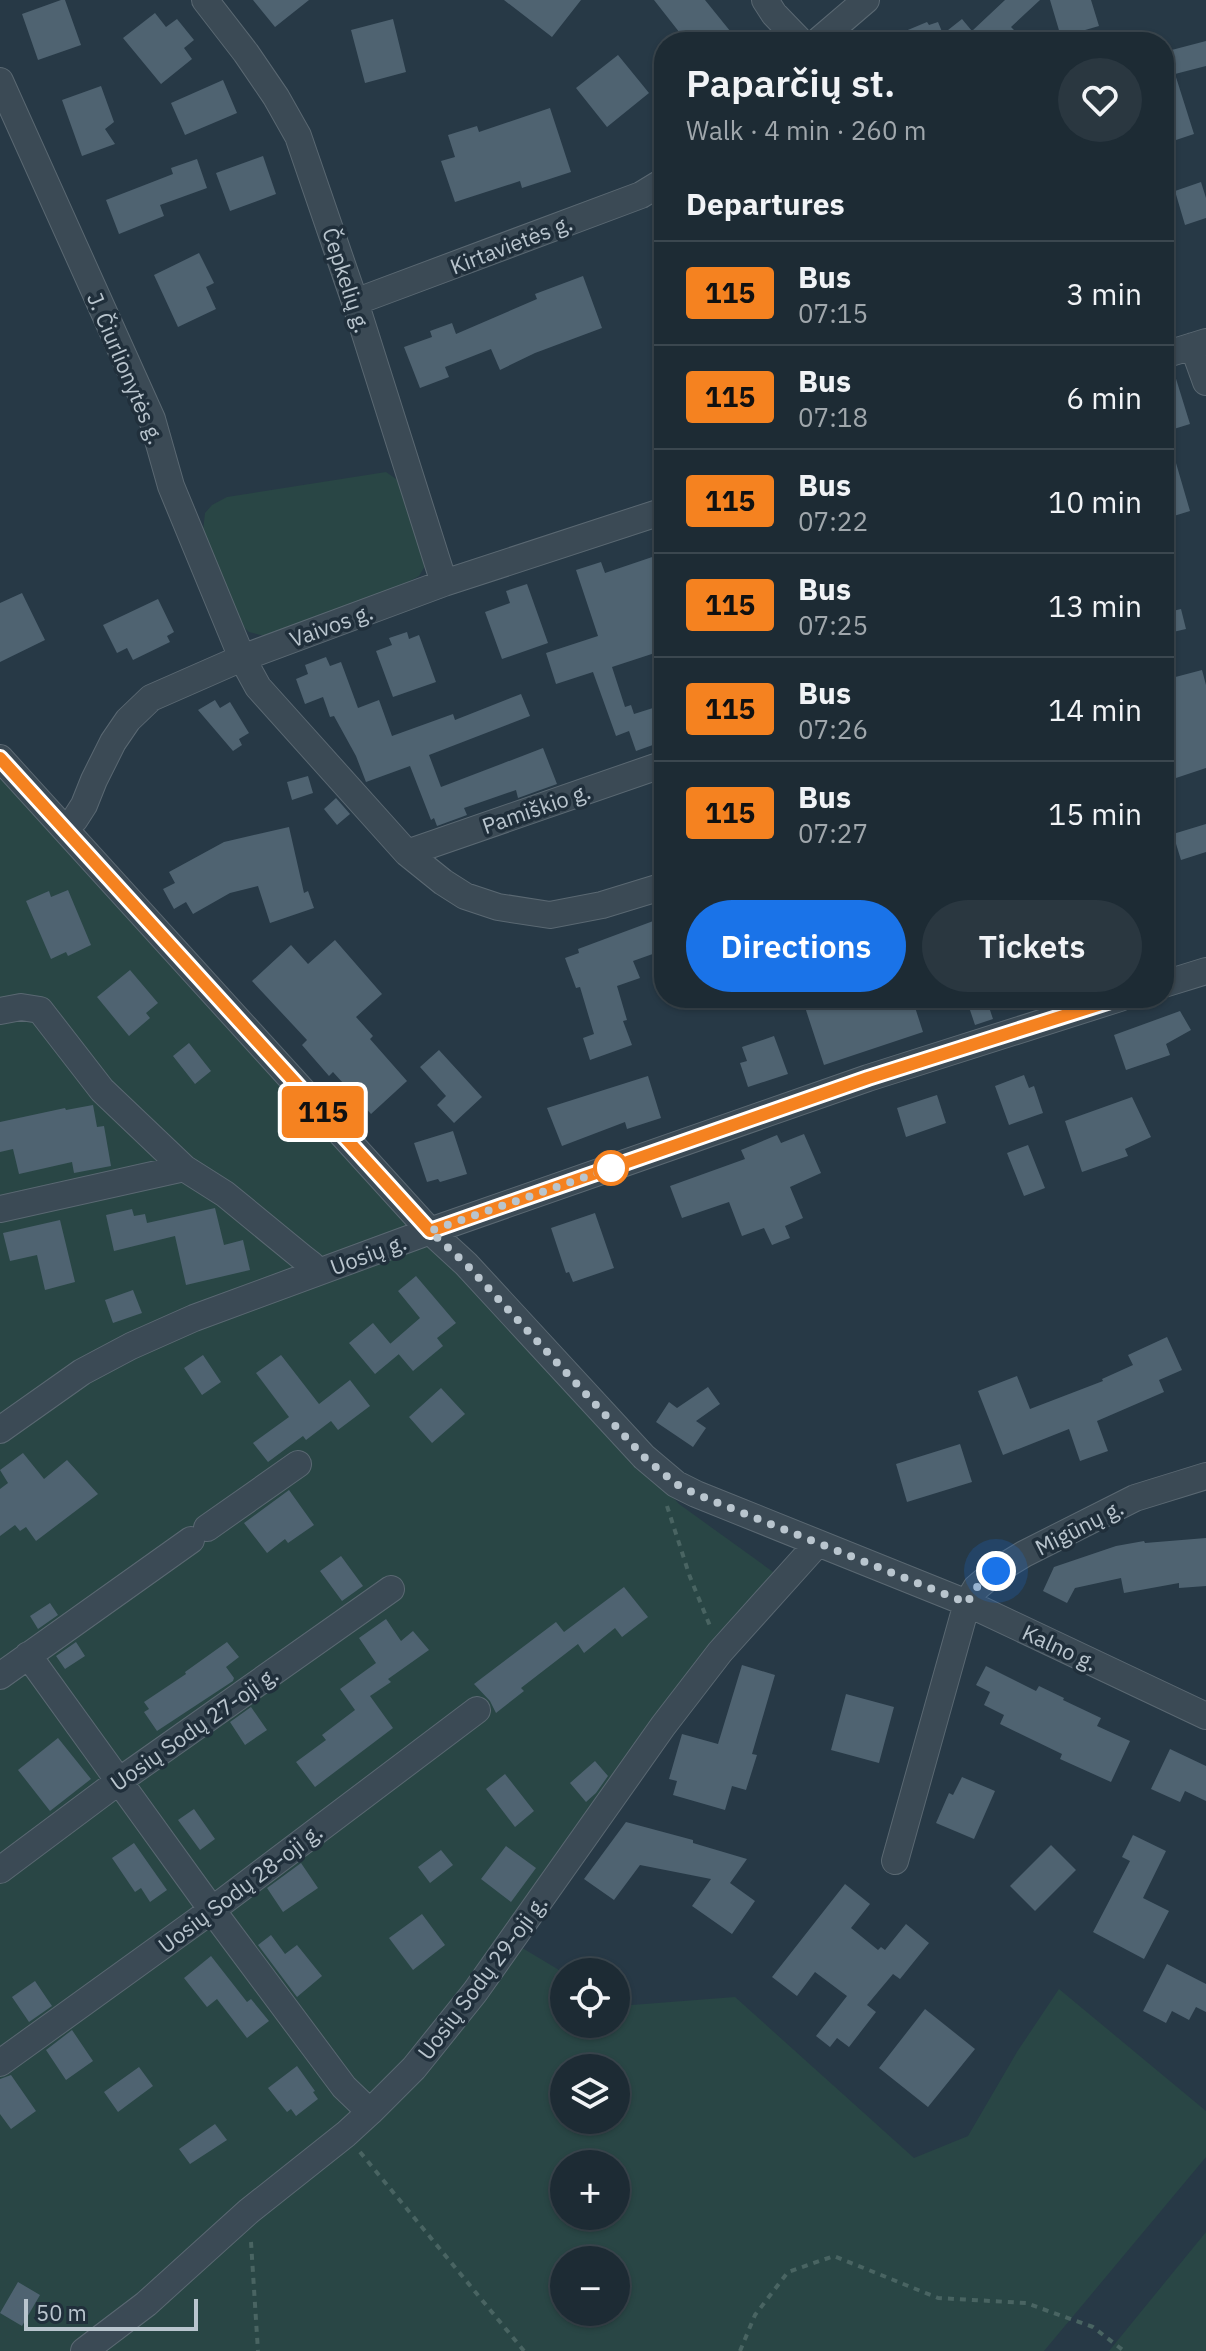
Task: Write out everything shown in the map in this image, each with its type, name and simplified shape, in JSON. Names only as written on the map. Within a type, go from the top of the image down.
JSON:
[{"type":"street","name":"Čepkelių g.","points":[[205,0],[246,53],[298,136],[355,302],[444,583]]},
{"type":"street","points":[[765,0],[791,32]]},
{"type":"street","points":[[829,32],[866,0]]},
{"type":"street","name":"J. Čiurlionytės g.","points":[[0,81],[152,419],[171,486],[242,658]]},
{"type":"street","name":"Kirtavietės g.","points":[[355,302],[641,195],[654,187]]},
{"type":"street","points":[[1174,352],[1200,344],[1206,382]]},
{"type":"street","name":"Vaivos g.","points":[[66,828],[84,805],[100,767],[128,720],[151,698],[242,658],[444,583],[654,514]]},
{"type":"street","points":[[242,658],[258,687],[407,853],[465,896],[498,907],[550,915],[602,905],[654,889]]},
{"type":"street","name":"Kalno g.","points":[[0,758],[430,1231],[466,1264],[644,1457],[676,1484],[967,1603],[1206,1716]]},
{"type":"street","name":"Pamiškio g.","points":[[407,853],[654,767]]},
{"type":"street","points":[[1174,981],[1206,971]]},
{"type":"street","points":[[0,1011],[21,1007],[40,1010],[102,1090],[184,1168],[225,1194],[312,1265],[315,1273]]},
{"type":"street","name":"Uosių g.","points":[[0,1430],[82,1372],[194,1318],[430,1231],[868,1078],[1082,1008]]},
{"type":"street","points":[[0,1209],[184,1168]]},
{"type":"street","points":[[0,1676],[298,1464]]},
{"type":"street","name":"Migūnų g.","points":[[967,1603],[976,1588],[1024,1554],[1135,1498],[1206,1476]]},
{"type":"street","name":"Uosių Sodų 29-oji g.","points":[[84,2351],[146,2304],[249,2211],[346,2134],[414,2068],[475,1992],[663,1726],[720,1652],[818,1543]]},
{"type":"street","name":"Uosių Sodų 27-oji g.","points":[[0,1870],[119,1781],[391,1589]]},
{"type":"street","points":[[895,1861],[967,1603]]},
{"type":"street","points":[[28,1655],[344,2087],[370,2112]]},
{"type":"street","name":"Uosių Sodų 28-oji g.","points":[[0,2063],[212,1910],[477,1710]]},
{"type":"path","points":[[665,1500],[690,1577],[720,1652]]},
{"type":"path","points":[[346,2134],[524,2351]]},
{"type":"path","points":[[249,2211],[258,2351]]},
{"type":"path","points":[[740,2351],[755,2315],[788,2272],[834,2256],[938,2298],[1026,2303],[1093,2327],[1124,2351]]},
{"type":"green space","points":[[386,472],[399,481],[425,566],[419,576],[394,590],[264,636],[249,632],[238,621],[203,531],[205,513],[227,497]]},
{"type":"green space","points":[[0,764],[679,1504],[794,1587],[675,1719],[519,1946],[550,1965],[550,2038],[630,2038],[630,2005],[735,1997],[914,2158],[968,2136],[1017,2052],[1059,1989],[1206,2111],[1206,2157],[1044,2351],[0,2351]]},
{"type":"green space","points":[[1206,2232],[1206,2351],[1109,2351]]},
{"type":"building","points":[[65,0],[81,45],[38,60],[22,14]]},
{"type":"building","points":[[253,0],[309,0],[275,27]]},
{"type":"building","points":[[504,0],[581,0],[552,37]]},
{"type":"building","points":[[654,0],[705,0],[731,32],[679,32]]},
{"type":"building","points":[[1005,0],[1040,0],[1011,27],[1016,32],[946,32],[962,19],[972,31]]},
{"type":"building","points":[[1050,0],[1091,0],[1099,26],[1078,32],[1060,32]]},
{"type":"building","points":[[155,13],[166,27],[177,19],[194,40],[184,48],[192,59],[161,84],[123,38]]},
{"type":"building","points":[[393,19],[406,72],[365,83],[351,30]]},
{"type":"building","points":[[927,22],[929,25],[938,22],[942,32],[903,32]]},
{"type":"building","points":[[1206,41],[1206,66],[1175,74],[1194,134],[1174,141],[1174,49]]},
{"type":"building","points":[[618,55],[649,93],[607,127],[576,88]]},
{"type":"building","points":[[223,80],[237,113],[185,135],[171,103]]},
{"type":"building","points":[[101,86],[114,122],[105,129],[115,144],[82,156],[62,100]]},
{"type":"building","points":[[550,108],[571,172],[522,188],[520,181],[455,202],[441,161],[455,157],[448,135],[477,126],[479,132]]},
{"type":"building","points":[[263,156],[276,194],[230,211],[216,173]]},
{"type":"building","points":[[197,159],[207,188],[160,205],[164,216],[119,234],[106,200],[173,174],[171,168]]},
{"type":"building","points":[[1201,182],[1206,198],[1206,218],[1185,225],[1175,191]]},
{"type":"building","points":[[199,253],[214,283],[206,287],[216,309],[178,327],[154,275]]},
{"type":"building","points":[[583,276],[602,328],[500,370],[491,349],[445,367],[449,377],[420,388],[404,347],[432,337],[430,331],[452,323],[456,334],[537,299],[535,294]]},
{"type":"building","points":[[1174,372],[1190,424],[1174,429]]},
{"type":"building","points":[[1174,456],[1190,511],[1174,516]]},
{"type":"building","points":[[654,556],[654,653],[612,667],[625,707],[631,705],[634,714],[653,708],[654,711],[654,745],[636,751],[629,731],[616,736],[593,672],[556,684],[546,653],[598,636],[576,570],[601,562],[605,573]]},
{"type":"building","points":[[527,584],[548,643],[502,659],[485,612],[510,603],[506,591]]},
{"type":"building","points":[[22,593],[45,640],[0,662],[0,603]]},
{"type":"building","points":[[158,599],[174,632],[167,636],[170,642],[133,660],[127,648],[117,653],[103,625]]},
{"type":"building","points":[[1181,609],[1186,629],[1174,632],[1174,611]]},
{"type":"building","points":[[407,632],[409,639],[419,635],[436,682],[393,697],[376,651],[392,645],[389,638]]},
{"type":"building","points":[[326,657],[330,666],[341,662],[358,708],[379,700],[392,736],[453,714],[455,720],[521,694],[530,716],[429,755],[441,787],[543,748],[557,784],[518,798],[516,790],[464,808],[467,815],[437,826],[434,818],[431,820],[410,766],[366,782],[356,756],[334,716],[330,717],[323,697],[305,704],[296,679],[308,674],[305,665]]},
{"type":"building","points":[[1202,670],[1206,685],[1206,768],[1174,779],[1174,677]]},
{"type":"building","points":[[215,700],[220,708],[230,702],[249,733],[239,739],[242,745],[233,751],[198,710]]},
{"type":"building","points":[[308,776],[313,793],[292,800],[287,782]]},
{"type":"building","points":[[336,798],[350,814],[337,825],[324,809]]},
{"type":"building","points":[[1206,824],[1206,852],[1181,860],[1174,834]]},
{"type":"building","points":[[289,827],[304,893],[308,891],[314,908],[270,923],[258,886],[230,893],[193,914],[186,902],[174,909],[163,889],[175,883],[169,872],[224,842]]},
{"type":"building","points":[[68,890],[91,945],[68,956],[66,952],[51,959],[26,901],[49,891],[51,897]]},
{"type":"building","points":[[654,921],[654,954],[633,961],[640,978],[617,986],[627,1020],[623,1021],[632,1045],[590,1060],[583,1038],[594,1034],[580,987],[576,988],[565,958],[579,953],[578,949]]},
{"type":"building","points":[[335,940],[382,994],[356,1017],[373,1036],[370,1039],[407,1081],[371,1114],[333,1072],[329,1076],[302,1045],[307,1040],[252,981],[291,945],[308,964]]},
{"type":"building","points":[[130,970],[158,1003],[146,1013],[150,1018],[129,1036],[97,997]]},
{"type":"building","points":[[805,1008],[915,1008],[923,1032],[824,1065]]},
{"type":"building","points":[[969,1008],[989,1008],[993,1019],[975,1025]]},
{"type":"building","points":[[1180,1011],[1191,1030],[1166,1044],[1170,1055],[1126,1070],[1114,1035]]},
{"type":"building","points":[[774,1036],[788,1074],[748,1087],[740,1063],[747,1061],[742,1047]]},
{"type":"building","points":[[189,1043],[211,1071],[195,1084],[173,1056]]},
{"type":"building","points":[[439,1050],[482,1097],[454,1123],[437,1105],[446,1096],[420,1067]]},
{"type":"building","points":[[1024,1075],[1029,1088],[1034,1086],[1043,1113],[1009,1125],[995,1086]]},
{"type":"building","points":[[648,1076],[661,1118],[627,1129],[625,1122],[562,1146],[547,1108]]},
{"type":"building","points":[[937,1095],[946,1123],[906,1137],[897,1108]]},
{"type":"building","points":[[1132,1097],[1151,1137],[1125,1149],[1128,1156],[1082,1172],[1065,1121]]},
{"type":"building","points":[[93,1105],[97,1127],[104,1126],[111,1166],[74,1173],[72,1162],[19,1174],[13,1149],[0,1152],[0,1122]]},
{"type":"building","points":[[453,1131],[467,1174],[440,1182],[438,1179],[427,1182],[414,1143]]},
{"type":"building","points":[[804,1134],[821,1173],[790,1187],[803,1218],[785,1226],[790,1238],[772,1245],[764,1228],[742,1236],[729,1202],[682,1218],[670,1186],[745,1159],[741,1150],[777,1135],[781,1143]]},
{"type":"building","points":[[1028,1145],[1045,1188],[1024,1196],[1007,1153]]},
{"type":"building","points":[[215,1208],[224,1245],[243,1240],[250,1270],[186,1285],[175,1236],[114,1251],[106,1215],[132,1209],[134,1216],[145,1214],[147,1223]]},
{"type":"building","points":[[595,1213],[614,1268],[573,1282],[569,1272],[566,1273],[551,1228]]},
{"type":"building","points":[[60,1220],[75,1282],[45,1290],[37,1255],[10,1261],[3,1233]]},
{"type":"building","points":[[416,1276],[456,1323],[437,1338],[443,1346],[413,1371],[390,1344],[420,1318],[398,1291]]},
{"type":"building","points":[[133,1290],[142,1313],[113,1323],[105,1300]]},
{"type":"building","points":[[373,1323],[399,1354],[375,1374],[349,1343]]},
{"type":"building","points":[[1167,1337],[1182,1370],[1159,1380],[1164,1392],[1097,1421],[1108,1451],[1080,1461],[1069,1429],[1003,1455],[978,1391],[1017,1376],[1030,1409],[1103,1381],[1133,1365],[1128,1355]]},
{"type":"building","points":[[203,1355],[221,1382],[202,1395],[184,1368]]},
{"type":"building","points":[[281,1355],[319,1404],[350,1380],[370,1406],[338,1430],[331,1421],[306,1440],[303,1436],[268,1462],[253,1443],[289,1417],[256,1373]]},
{"type":"building","points":[[708,1387],[720,1404],[696,1421],[706,1428],[693,1447],[656,1422],[669,1402],[677,1408]]},
{"type":"building","points":[[441,1388],[465,1414],[432,1443],[409,1417]]},
{"type":"building","points":[[960,1444],[972,1482],[907,1502],[896,1464]]},
{"type":"building","points":[[23,1453],[44,1479],[67,1460],[98,1494],[36,1541],[26,1527],[20,1531],[15,1525],[0,1536],[0,1489],[8,1483],[0,1470]]},
{"type":"building","points":[[289,1490],[314,1525],[288,1543],[285,1539],[267,1553],[244,1523]]},
{"type":"building","points":[[1206,1538],[1206,1586],[1179,1588],[1179,1583],[1124,1593],[1121,1578],[1075,1588],[1067,1603],[1043,1591],[1054,1567],[1116,1546],[1144,1541]]},
{"type":"building","points":[[341,1556],[363,1586],[342,1601],[320,1571]]},
{"type":"building","points":[[624,1587],[648,1617],[622,1637],[615,1628],[584,1653],[578,1644],[521,1688],[524,1691],[496,1713],[490,1701],[474,1684],[556,1622],[564,1632]]},
{"type":"building","points":[[50,1603],[58,1615],[38,1629],[30,1616]]},
{"type":"building","points":[[386,1619],[401,1641],[413,1631],[429,1650],[370,1696],[393,1728],[315,1787],[296,1762],[326,1740],[322,1735],[355,1710],[340,1689],[376,1663],[359,1638]]},
{"type":"building","points":[[76,1642],[85,1656],[65,1669],[56,1656]]},
{"type":"building","points":[[227,1642],[239,1657],[226,1667],[233,1681],[157,1731],[144,1712],[149,1709],[144,1702]]},
{"type":"building","points":[[742,1665],[775,1675],[752,1754],[757,1755],[746,1790],[732,1786],[725,1810],[673,1795],[677,1781],[669,1779],[682,1734],[718,1744]]},
{"type":"building","points":[[986,1666],[1036,1691],[1039,1686],[1064,1698],[1101,1718],[1097,1726],[1130,1741],[1111,1782],[1060,1759],[1062,1754],[1000,1724],[1004,1715],[984,1705],[990,1692],[976,1685]]},
{"type":"building","points":[[846,1694],[894,1707],[879,1763],[831,1750]]},
{"type":"building","points":[[251,1707],[267,1730],[245,1745],[230,1722]]},
{"type":"building","points":[[58,1738],[91,1779],[50,1811],[18,1770]]},
{"type":"building","points":[[1170,1749],[1206,1766],[1206,1801],[1185,1791],[1180,1802],[1151,1789]]},
{"type":"building","points":[[595,1761],[608,1776],[586,1802],[570,1783]]},
{"type":"building","points":[[505,1774],[534,1811],[515,1827],[486,1789]]},
{"type":"building","points":[[962,1777],[995,1791],[974,1839],[936,1823],[949,1793],[953,1795]]},
{"type":"building","points":[[194,1809],[215,1839],[200,1850],[178,1820]]},
{"type":"building","points":[[626,1822],[747,1859],[730,1883],[755,1901],[732,1934],[692,1906],[711,1879],[640,1865],[614,1900],[584,1879]]},
{"type":"building","points":[[1133,1835],[1166,1851],[1143,1898],[1169,1911],[1144,1959],[1093,1932],[1130,1861],[1122,1857]]},
{"type":"building","points":[[134,1843],[167,1890],[150,1902],[141,1888],[135,1892],[112,1858]]},
{"type":"building","points":[[1051,1845],[1076,1870],[1035,1911],[1010,1886]]},
{"type":"building","points":[[506,1846],[536,1868],[511,1902],[481,1879]]},
{"type":"building","points":[[441,1850],[453,1865],[430,1883],[418,1867]]},
{"type":"building","points":[[301,1863],[318,1888],[283,1912],[267,1888]]},
{"type":"building","points":[[845,1884],[870,1904],[851,1928],[878,1950],[881,1947],[885,1950],[906,1924],[929,1943],[900,1979],[893,1974],[867,2005],[876,2012],[849,2047],[837,2038],[830,2047],[816,2036],[847,1996],[815,1972],[797,1996],[772,1977]]},
{"type":"building","points":[[422,1914],[445,1945],[413,1970],[389,1938]]},
{"type":"building","points":[[271,1935],[285,1954],[297,1945],[322,1976],[297,1997],[258,1945]]},
{"type":"building","points":[[211,1956],[247,2002],[251,1999],[269,2021],[247,2038],[217,1999],[207,2007],[184,1978]]},
{"type":"building","points":[[1167,1964],[1206,1984],[1206,2012],[1196,2007],[1189,2020],[1172,2011],[1166,2023],[1143,2011]]},
{"type":"building","points":[[35,1981],[52,2006],[29,2022],[12,1997]]},
{"type":"building","points":[[925,2009],[975,2049],[928,2107],[879,2068]]},
{"type":"building","points":[[72,2030],[93,2061],[66,2080],[46,2050]]},
{"type":"building","points":[[297,2066],[318,2099],[296,2116],[291,2109],[287,2112],[268,2088]]},
{"type":"building","points":[[139,2067],[153,2086],[118,2112],[104,2092]]},
{"type":"building","points":[[11,2075],[36,2111],[11,2129],[0,2114],[0,2079]]},
{"type":"building","points":[[215,2124],[227,2140],[190,2164],[179,2149]]},
{"type":"building","points":[[18,2282],[40,2295],[22,2326],[0,2313]]},
{"type":"bus line","name":"115","points":[[0,758],[430,1231],[868,1078],[1088,1008]]},
{"type":"route","points":[[611,1168],[430,1231],[466,1264],[644,1457],[676,1484],[967,1603],[976,1588],[996,1571]]}]
